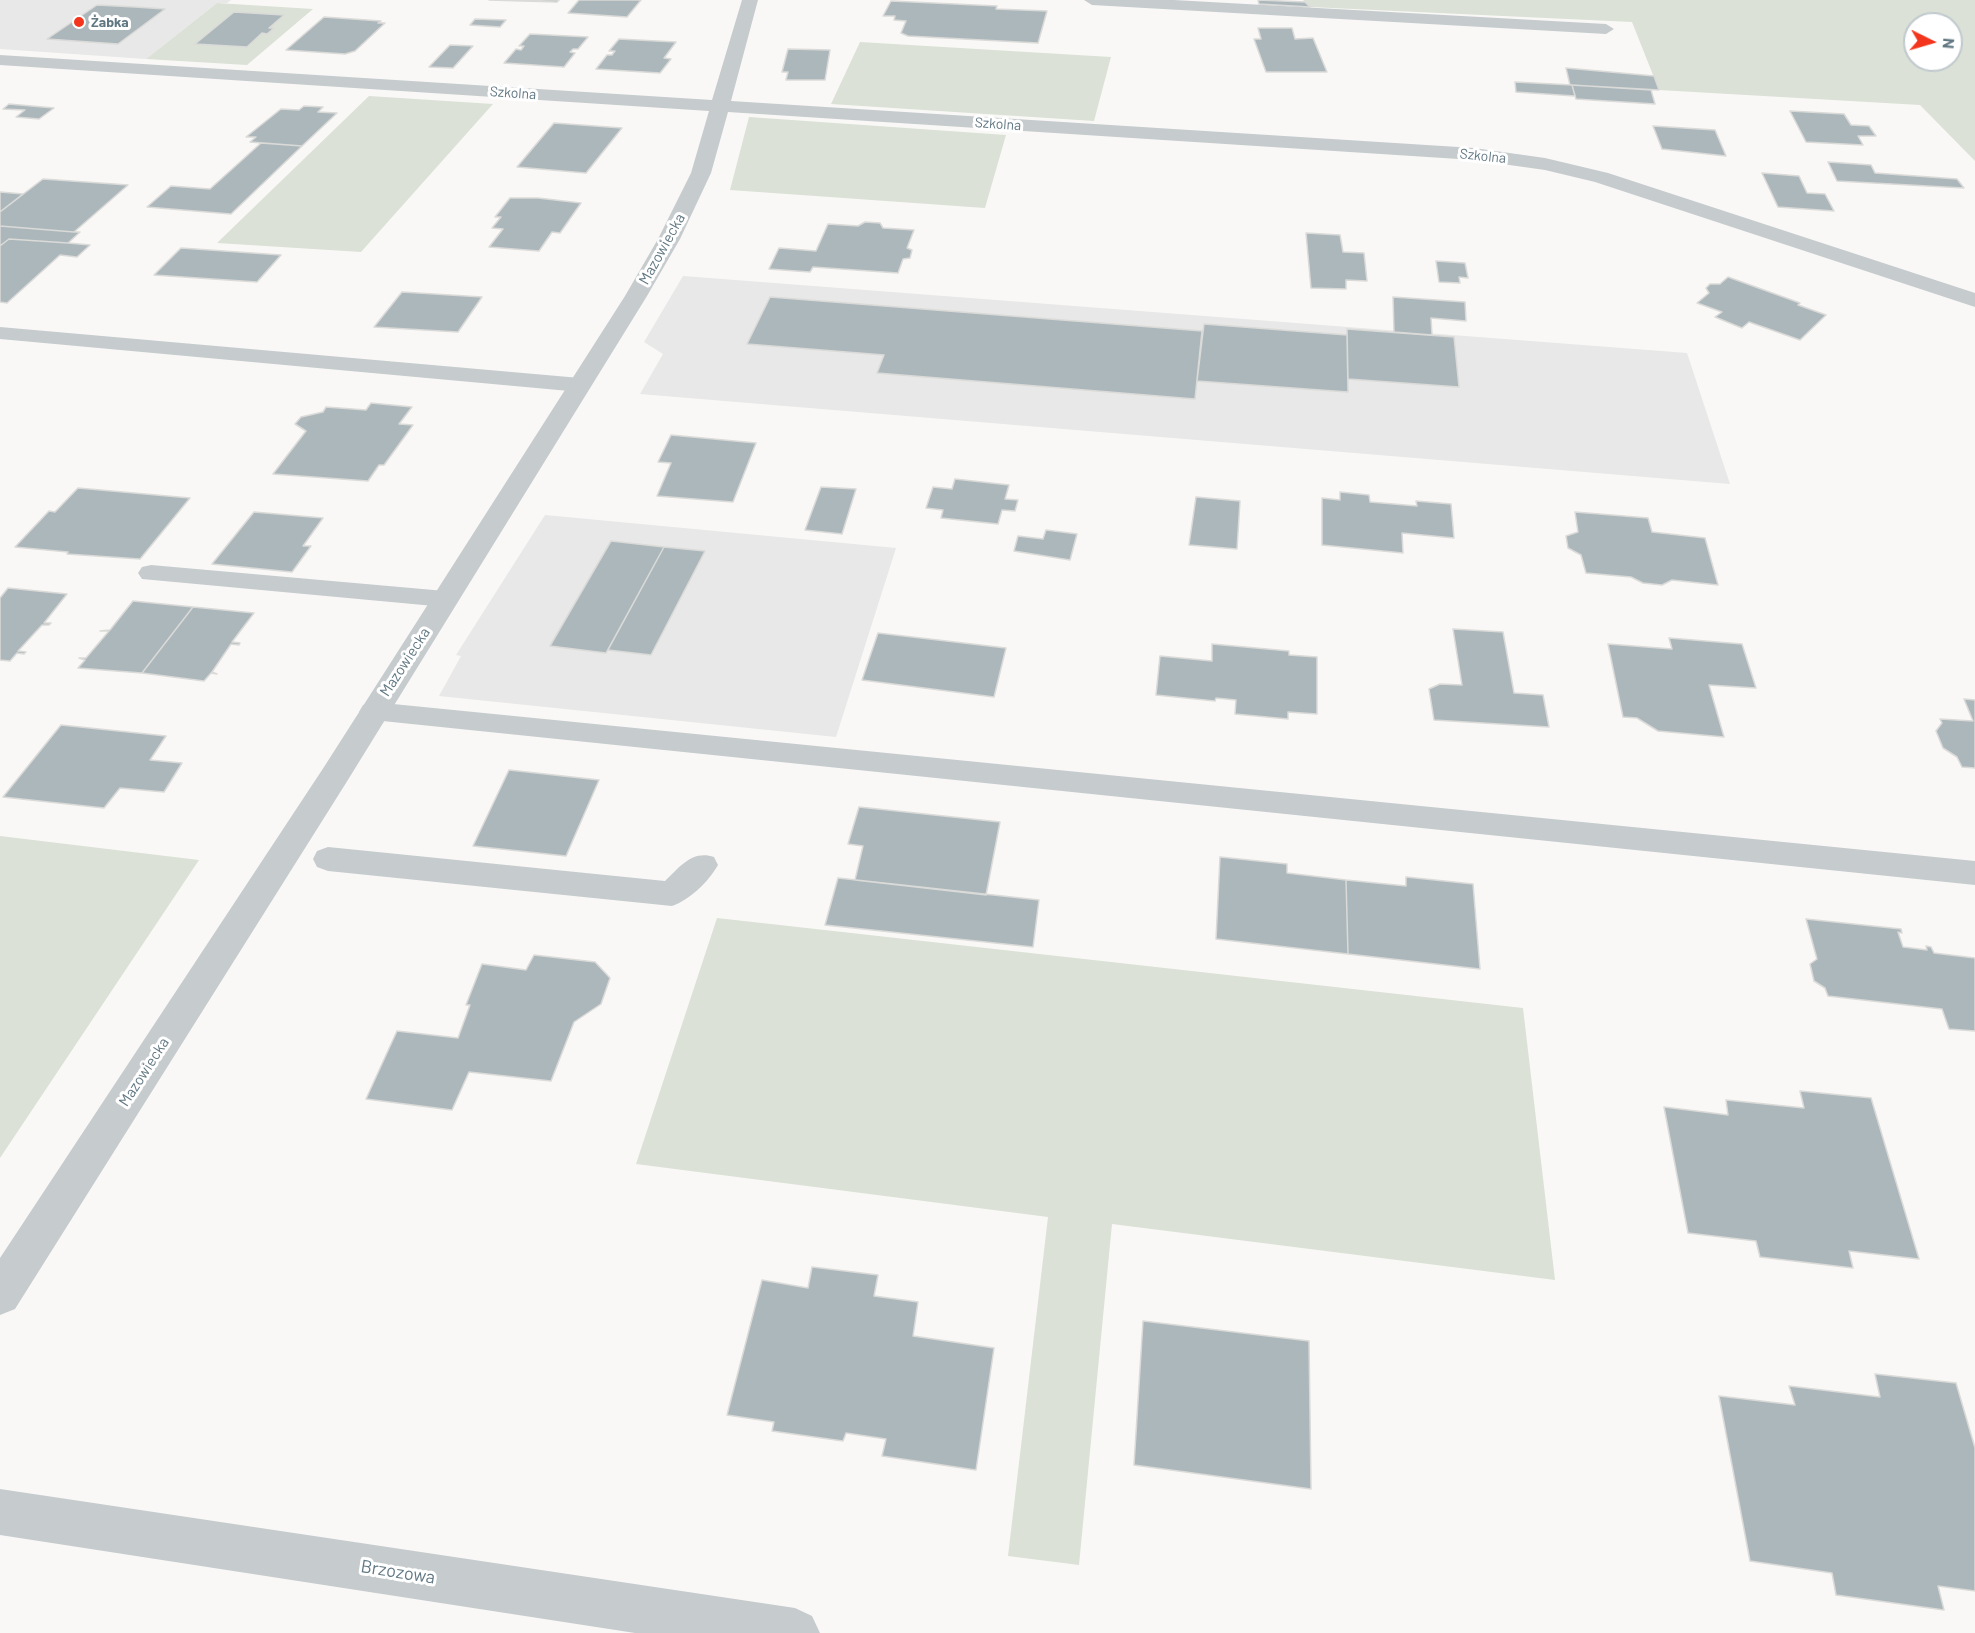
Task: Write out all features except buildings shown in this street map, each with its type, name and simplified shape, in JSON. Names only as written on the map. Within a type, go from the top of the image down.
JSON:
[{"type":"street","name":"Mazowiecka","points":[[0,1295],[445,600],[669,239],[701,173],[750,0]]},
{"type":"street","name":"Szkolna","points":[[0,60],[1474,154],[1545,164],[1601,177],[1975,300]]},
{"type":"street","name":"Brzozowa","points":[[0,1512],[795,1633]]},
{"type":"lane","points":[[1092,0],[1606,29]]},
{"type":"lane","points":[[0,333],[580,385]]},
{"type":"lane","points":[[151,573],[445,600]]},
{"type":"lane","points":[[373,712],[1975,873]]},
{"type":"lane","points":[[328,859],[672,894],[703,865]]},
{"type":"shaded area","points":[[0,0],[231,0],[227,3],[217,3],[146,59],[0,49]]},
{"type":"shaded area","points":[[1303,0],[1975,0],[1975,161],[1920,105],[1659,90],[1632,22],[1310,7]]},
{"type":"shaded area","points":[[217,3],[313,9],[247,65],[146,59]]},
{"type":"shaded area","points":[[860,42],[1111,57],[1094,121],[831,104]]},
{"type":"shaded area","points":[[369,96],[493,104],[361,252],[217,243]]},
{"type":"shaded area","points":[[749,117],[1006,135],[985,208],[730,190]]},
{"type":"shaded area","points":[[683,276],[1687,353],[1730,484],[640,394],[663,354],[644,342]]},
{"type":"shaded area","points":[[545,515],[896,548],[836,737],[439,696],[461,656],[456,655]]},
{"type":"shaded area","points":[[0,836],[199,860],[0,1158]]},
{"type":"shaded area","points":[[717,918],[1523,1008],[1555,1280],[1112,1224],[1079,1565],[1008,1556],[1048,1217],[636,1164]]},
{"type":"place","name":"Żabka","points":[[79,22]]}]
